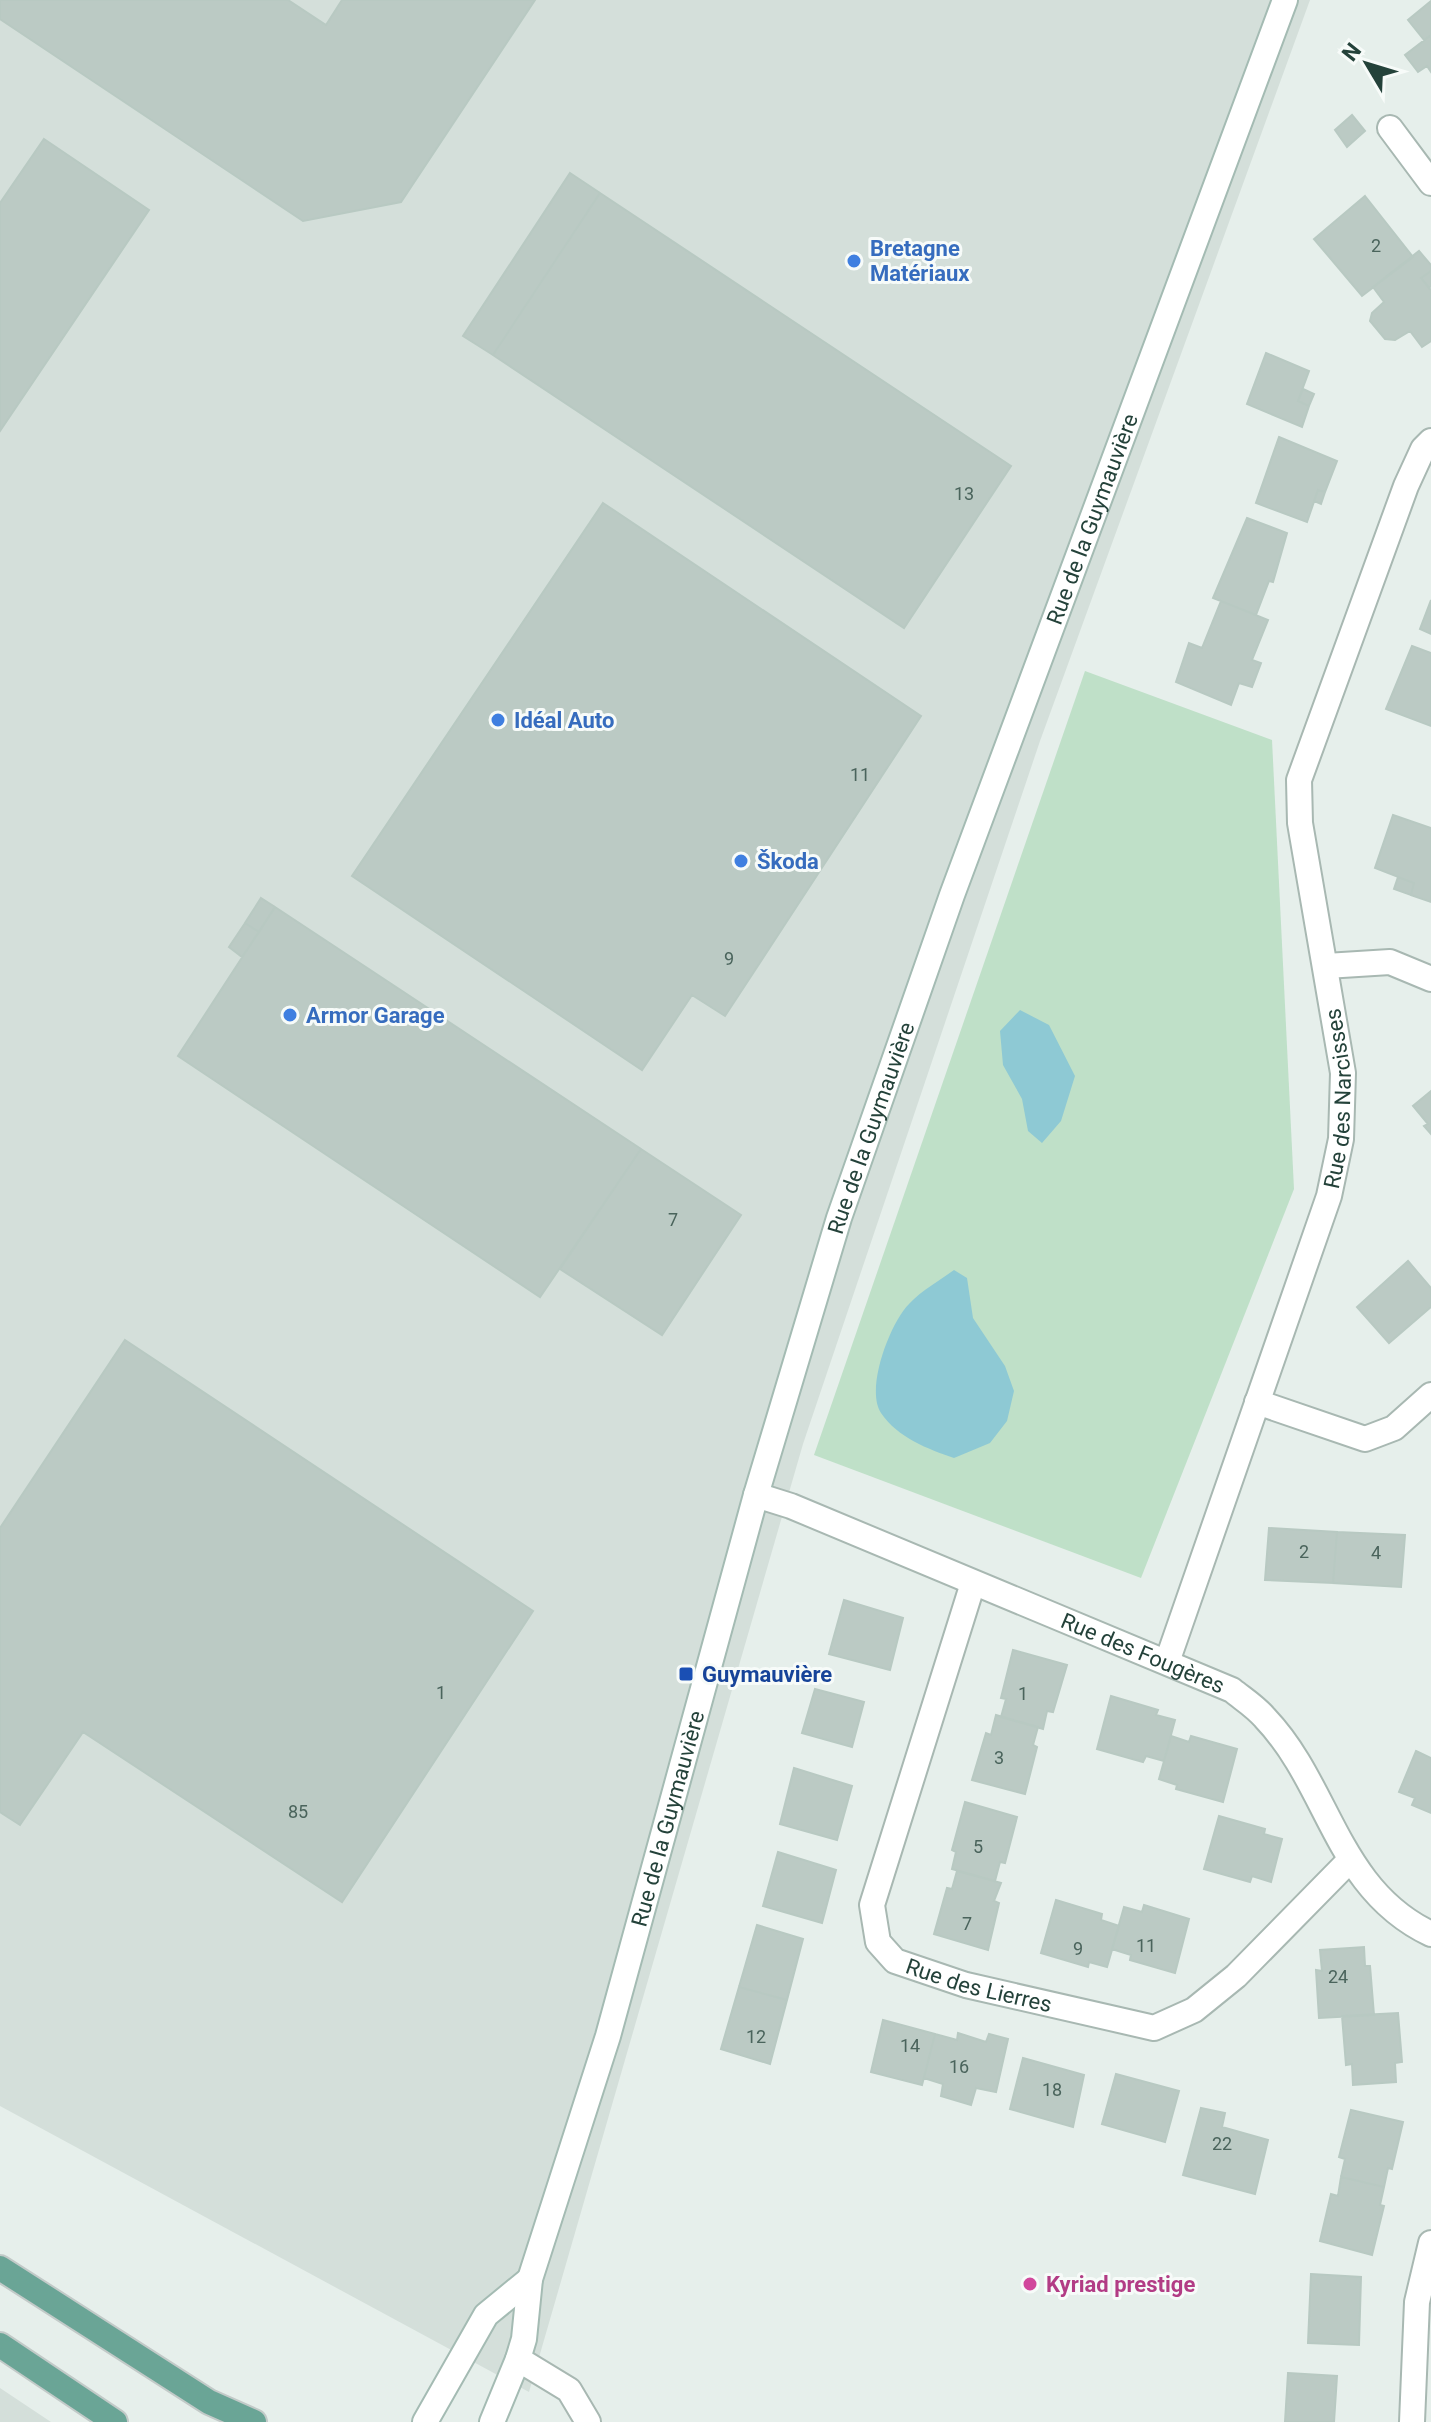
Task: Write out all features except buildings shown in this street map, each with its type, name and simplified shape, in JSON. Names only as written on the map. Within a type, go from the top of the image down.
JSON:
[{"type":"main road","points":[[0,2268],[209,2402],[254,2422]]},
{"type":"main road","points":[[0,2345],[115,2422]]},
{"type":"street","name":"Rue de la Guymauvière","points":[[492,2422],[524,2339],[530,2279],[625,1976],[756,1495],[839,1218],[952,895],[1285,0]]},
{"type":"street","points":[[1390,128],[1431,183]]},
{"type":"street","name":"Rue des Narcisses","points":[[1167,1662],[1329,1196],[1341,1139],[1343,1073],[1300,823],[1299,780],[1406,486],[1423,449],[1431,441]]},
{"type":"street","points":[[1326,966],[1390,962],[1431,979]]},
{"type":"street","points":[[1257,1402],[1365,1439],[1394,1428],[1431,1395]]},
{"type":"street","name":"Rue des Fougères","points":[[756,1495],[791,1506],[1232,1690],[1266,1718],[1289,1750],[1350,1860],[1381,1898],[1410,1924],[1431,1934]]},
{"type":"street","name":"Rue des Lierres","points":[[973,1583],[872,1905],[878,1942],[895,1961],[966,1985],[1154,2028],[1194,2010],[1236,1976],[1350,1860]]},
{"type":"street","points":[[1412,2422],[1417,2302],[1431,2243]]},
{"type":"street","points":[[425,2422],[486,2315],[530,2279]]},
{"type":"street","points":[[518,2359],[569,2390],[588,2422]]},
{"type":"shaded area","points":[[0,0],[1310,0],[1040,741],[803,1444],[529,2392],[0,2106]]},
{"type":"shaded area","points":[[0,2388],[51,2422],[0,2422]]},
{"type":"green space","points":[[1085,671],[1272,740],[1294,1189],[1141,1578],[814,1455]]},
{"type":"water","points":[[1020,1010],[1049,1025],[1075,1076],[1061,1121],[1042,1143],[1028,1131],[1022,1099],[1003,1065],[1000,1031]]},
{"type":"water","points":[[954,1270],[967,1278],[973,1318],[1005,1366],[1014,1391],[1007,1421],[990,1443],[954,1458],[905,1436],[888,1422],[877,1402],[876,1389],[882,1357],[902,1313],[919,1294]]},
{"type":"place","name":"Bretagne Matériaux","points":[[854,261]]},
{"type":"place","name":"Idéal Auto","points":[[498,720]]},
{"type":"place","name":"Škoda","points":[[741,861]]},
{"type":"place","name":"Armor Garage","points":[[290,1015]]},
{"type":"place","name":"Guymauvière","points":[[686,1674]]},
{"type":"place","name":"Kyriad prestige","points":[[1030,2284]]}]
